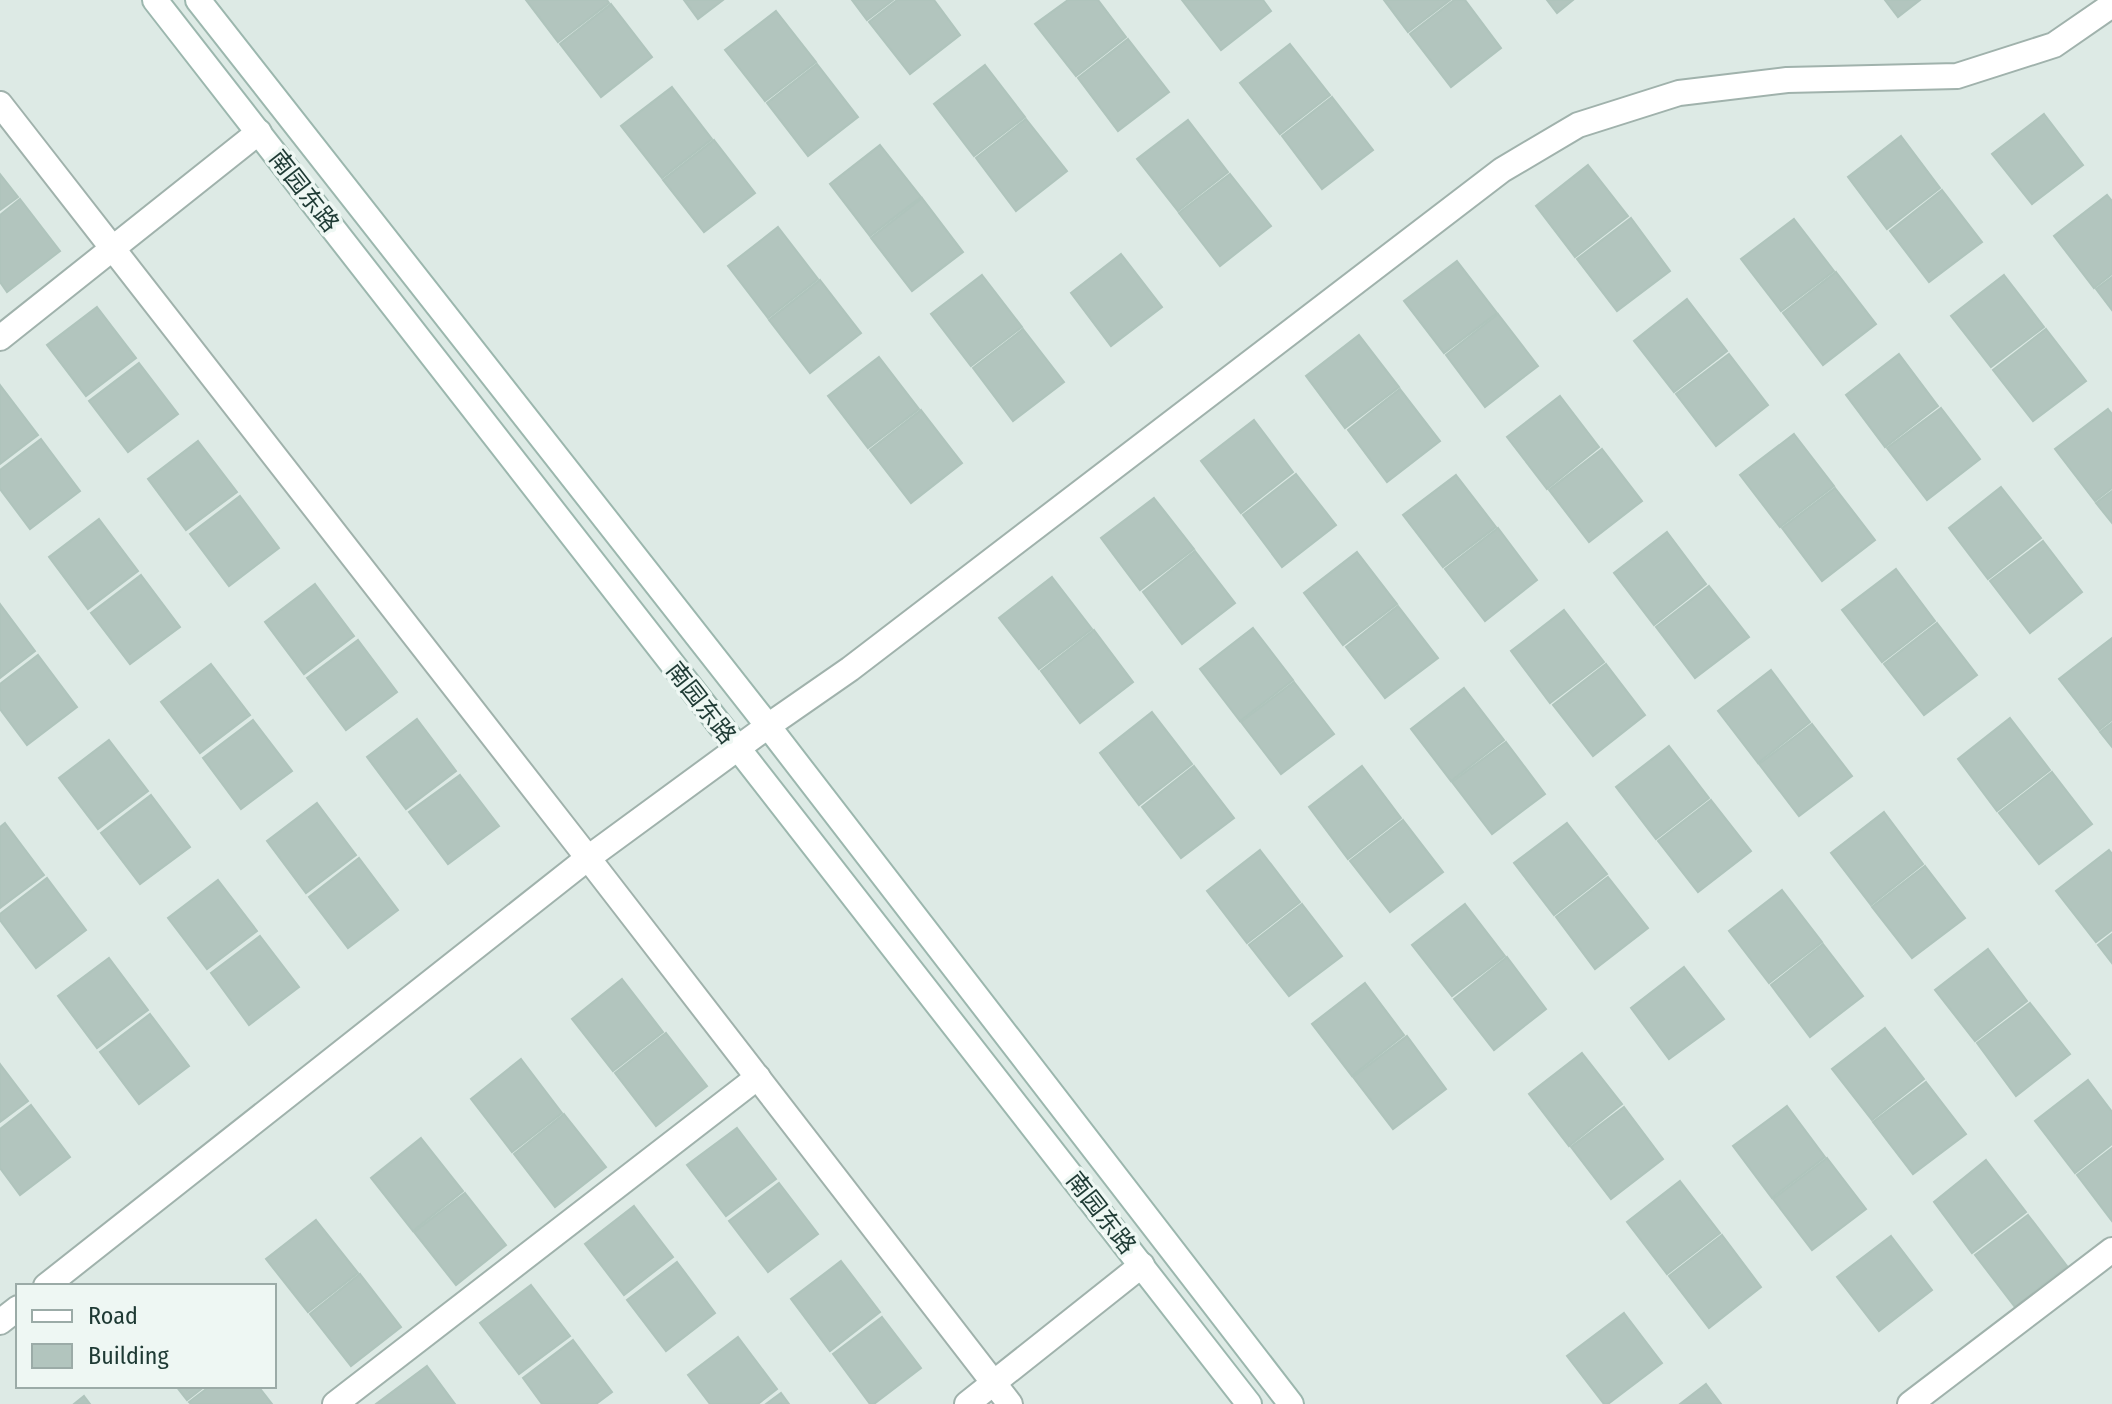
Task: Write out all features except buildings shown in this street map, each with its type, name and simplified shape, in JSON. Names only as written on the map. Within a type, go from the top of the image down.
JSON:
[{"type":"main road","name":"南园东路","points":[[155,0],[1249,1404]]},
{"type":"main road","name":"南园东路","points":[[198,0],[768,726],[1291,1404]]},
{"type":"main road","points":[[49,1284],[588,858],[736,748],[850,669],[1502,170],[1578,125],[1679,93],[1787,80],[1957,76],[2054,45],[2112,5]]},
{"type":"main road","points":[[0,104],[1010,1404]]},
{"type":"main road","points":[[0,338],[259,132]]},
{"type":"main road","points":[[335,1404],[758,1077]]},
{"type":"main road","points":[[1910,1404],[2112,1250]]},
{"type":"main road","points":[[967,1404],[1142,1265]]},
{"type":"main road","points":[[0,1322],[16,1310]]}]
